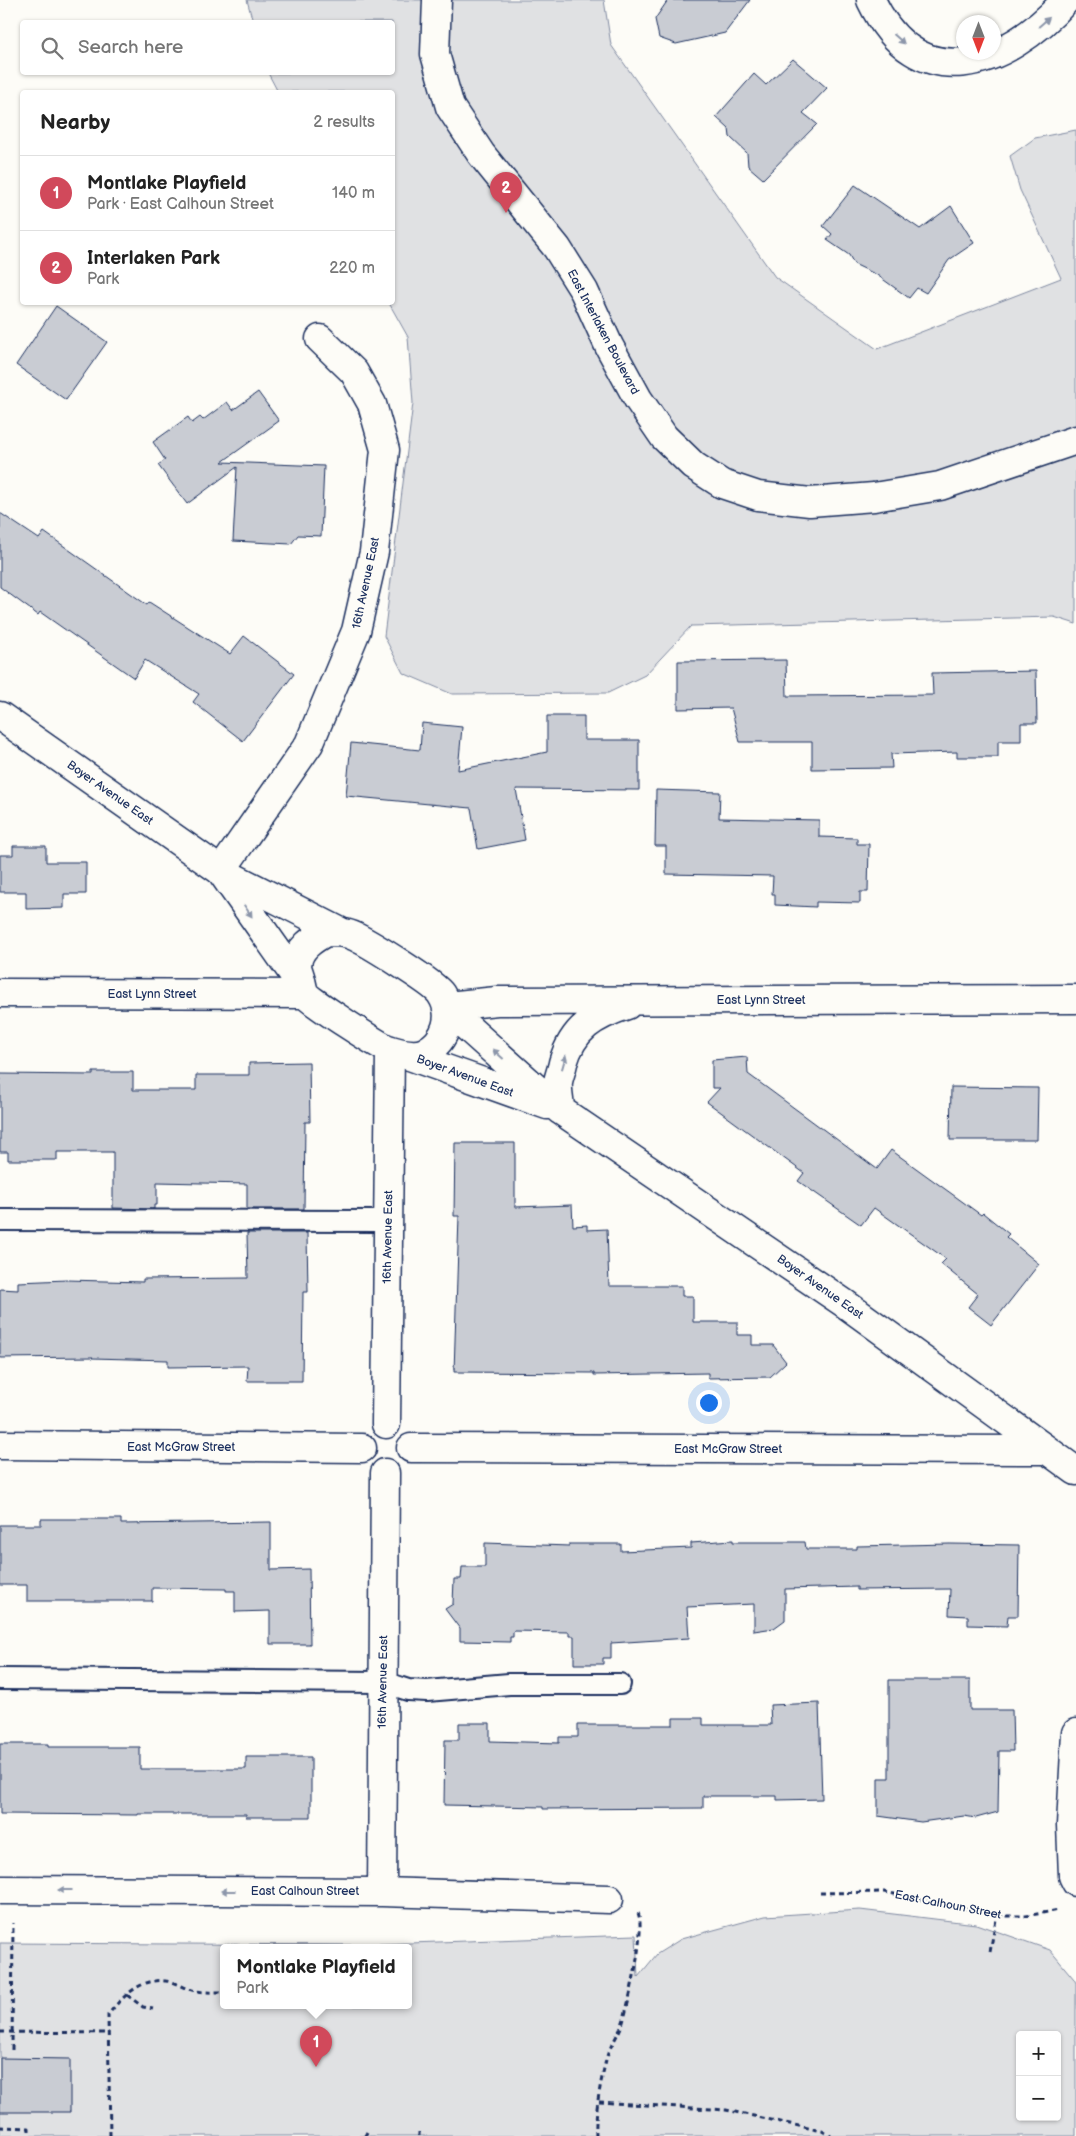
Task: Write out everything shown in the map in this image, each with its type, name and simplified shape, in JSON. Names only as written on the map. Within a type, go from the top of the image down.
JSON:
[{"type":"street","name":"East Interlaken Boulevard","points":[[437,0],[435,9],[435,54],[450,107],[481,154],[557,248],[584,291],[608,346],[638,399],[664,437],[694,466],[722,484],[758,496],[810,502],[874,497],[940,486],[1076,440]]},
{"type":"street","points":[[872,0],[882,21],[898,40],[916,53],[937,62],[957,63],[977,61],[1016,44],[1036,29],[1066,0]]},
{"type":"street","name":"16th Avenue East","points":[[221,871],[309,744],[356,631],[374,552],[386,450],[372,404],[354,372],[320,339]]},
{"type":"street","name":"Boyer Avenue East","points":[[0,716],[221,871],[341,932],[356,937],[429,983],[440,993],[447,1008],[560,1110],[844,1303],[1076,1471]]},
{"type":"street","name":"Boyer Avenue East","points":[[221,871],[304,991],[316,1004],[393,1051],[560,1110]]},
{"type":"street","points":[[304,991],[297,965],[302,951],[312,939],[326,932],[341,932]]},
{"type":"street","name":"East Lynn Street","points":[[0,994],[304,991]]},
{"type":"street","name":"East Lynn Street","points":[[447,1008],[497,1001],[1076,999]]},
{"type":"street","points":[[560,1110],[558,1082],[573,1038],[585,1025],[601,1016],[644,1000]]},
{"type":"street","points":[[393,1051],[419,1054],[433,1048],[443,1036],[448,1022],[447,1008]]},
{"type":"street","name":"16th Avenue East","points":[[386,1424],[388,1220],[393,1051]]},
{"type":"street","points":[[386,1424],[395,1425],[402,1429],[408,1436],[411,1448],[408,1461],[402,1468],[386,1473],[373,1470],[368,1465],[363,1458],[362,1448],[365,1436],[370,1430],[386,1424]]},
{"type":"street","name":"East McGraw Street","points":[[0,1445],[362,1448]]},
{"type":"street","name":"East McGraw Street","points":[[411,1448],[1046,1450]]},
{"type":"street","name":"16th Avenue East","points":[[382,1892],[386,1473]]},
{"type":"street","points":[[1076,1733],[1071,1825],[1073,1876],[1076,1882]]},
{"type":"street","name":"East Calhoun Street","points":[[0,1890],[382,1892],[609,1899]]},
{"type":"lane","points":[[0,1220],[388,1220]]},
{"type":"lane","points":[[0,1679],[383,1682],[408,1690],[428,1691],[510,1684],[620,1684]]},
{"type":"path","name":"East Calhoun Street","points":[[820,1893],[884,1892],[997,1914],[1026,1916],[1063,1910]]},
{"type":"path","points":[[596,2136],[606,2059],[623,2024],[639,1948],[640,1918],[637,1912]]},
{"type":"path","points":[[990,1952],[997,1914]]},
{"type":"path","points":[[12,2050],[13,1919]]},
{"type":"path","points":[[110,2136],[108,2015],[135,1988],[150,1981],[169,1981],[192,1990],[220,1992]]},
{"type":"path","points":[[127,1995],[143,2007],[153,2009]]},
{"type":"path","points":[[0,2032],[109,2033]]},
{"type":"path","points":[[599,2102],[726,2110],[822,2131],[831,2136]]},
{"type":"path","points":[[0,2127],[29,2128],[29,2136]]},
{"type":"shaded area","points":[[247,0],[604,0],[611,45],[775,277],[877,349],[1061,278],[1020,190],[1010,156],[1035,138],[1076,130],[1076,624],[1054,617],[691,626],[645,675],[608,693],[452,694],[403,673],[384,636],[413,403],[408,337],[390,305],[395,305],[395,90],[277,90],[269,75],[395,75],[395,20],[252,20]]},
{"type":"shaded area","points":[[860,1910],[976,1924],[1050,1950],[1076,1983],[1076,2136],[0,2136],[0,1943],[220,1944],[220,2009],[412,2009],[412,1944],[381,1944],[636,1935],[638,1977],[657,1954],[681,1939],[765,1916]]},
{"type":"building","points":[[668,0],[750,0],[725,33],[676,44],[659,38],[655,19]]},
{"type":"building","points":[[793,59],[827,88],[803,113],[817,124],[763,179],[748,166],[747,153],[730,137],[729,129],[716,117],[754,74],[766,85]]},
{"type":"building","points":[[855,185],[920,229],[951,206],[974,243],[949,260],[926,293],[917,288],[909,298],[877,275],[854,264],[849,255],[827,240],[832,234],[823,226]]},
{"type":"building","points":[[56,306],[107,342],[66,400],[16,365]]},
{"type":"building","points":[[258,392],[279,421],[222,462],[324,466],[321,536],[298,535],[291,544],[233,541],[237,467],[187,504],[158,465],[165,460],[153,442],[188,417],[192,423],[200,417],[203,420],[227,402],[233,410]]},
{"type":"building","points":[[0,513],[39,539],[44,532],[147,605],[149,602],[230,654],[244,636],[294,674],[243,741],[193,702],[199,694],[145,660],[134,678],[40,612],[38,615],[0,587]]},
{"type":"building","points":[[786,660],[787,696],[933,695],[932,673],[1036,671],[1037,723],[1021,723],[1021,741],[998,741],[998,757],[957,757],[957,752],[891,754],[892,768],[812,769],[812,742],[740,742],[731,708],[678,709],[678,661]]},
{"type":"building","points":[[547,716],[584,716],[584,740],[639,740],[639,790],[516,789],[525,840],[478,849],[471,808],[346,796],[351,743],[420,750],[422,723],[462,727],[458,770],[547,752]]},
{"type":"building","points":[[656,790],[720,792],[719,818],[819,820],[819,837],[857,838],[857,844],[869,844],[868,892],[860,892],[860,903],[816,902],[816,907],[775,905],[775,894],[772,894],[773,876],[666,874],[666,846],[655,846]]},
{"type":"building","points":[[13,846],[46,846],[46,862],[86,862],[86,894],[64,894],[64,908],[26,909],[26,892],[0,892],[0,855],[13,855]]},
{"type":"building","points":[[747,1057],[748,1074],[877,1169],[891,1150],[981,1215],[983,1213],[1009,1234],[1006,1237],[1039,1264],[991,1325],[968,1307],[978,1294],[941,1264],[946,1259],[874,1208],[861,1225],[798,1181],[804,1173],[707,1102],[720,1088],[712,1088],[712,1060]]},
{"type":"building","points":[[309,1062],[310,1122],[305,1122],[304,1209],[247,1209],[247,1184],[157,1182],[157,1205],[154,1205],[154,1209],[113,1208],[113,1152],[57,1152],[57,1160],[8,1160],[8,1152],[0,1152],[0,1074],[93,1075],[93,1072],[133,1072],[133,1090],[196,1090],[196,1075],[249,1075],[249,1063]]},
{"type":"building","points":[[951,1087],[1038,1088],[1037,1140],[950,1140]]},
{"type":"building","points":[[455,1143],[515,1143],[515,1207],[572,1205],[573,1226],[587,1225],[587,1230],[607,1229],[609,1286],[682,1286],[682,1296],[693,1296],[693,1322],[737,1322],[737,1335],[752,1335],[752,1345],[773,1345],[786,1362],[770,1377],[708,1378],[708,1373],[594,1375],[594,1373],[454,1372],[459,1216],[454,1216]]},
{"type":"building","points":[[247,1233],[307,1233],[308,1292],[303,1292],[302,1381],[247,1381],[248,1366],[168,1367],[168,1360],[93,1357],[0,1358],[0,1289],[18,1290],[18,1282],[67,1280],[143,1282],[143,1279],[248,1278]]},
{"type":"building","points":[[41,1519],[121,1519],[121,1524],[271,1522],[271,1570],[309,1569],[310,1644],[270,1644],[270,1611],[235,1612],[235,1591],[226,1591],[226,1589],[152,1588],[152,1601],[27,1601],[27,1585],[0,1585],[0,1525],[41,1525]]},
{"type":"building","points":[[733,1540],[733,1542],[805,1542],[806,1549],[857,1549],[857,1546],[950,1544],[1019,1545],[1018,1616],[1008,1616],[1007,1626],[968,1625],[968,1616],[949,1615],[950,1589],[857,1590],[857,1587],[785,1589],[785,1620],[774,1628],[754,1631],[754,1604],[687,1607],[689,1638],[611,1643],[611,1658],[603,1658],[603,1664],[574,1664],[574,1636],[569,1636],[569,1632],[513,1631],[513,1637],[510,1637],[510,1642],[460,1641],[460,1629],[445,1609],[453,1604],[454,1579],[461,1579],[462,1567],[485,1567],[485,1543],[569,1546],[569,1544],[621,1544],[621,1551],[691,1548],[691,1543]]},
{"type":"building","points":[[889,1680],[970,1680],[970,1710],[1012,1710],[1013,1751],[999,1751],[998,1812],[976,1818],[964,1816],[921,1822],[878,1816],[878,1778],[889,1778]]},
{"type":"building","points":[[819,1703],[822,1799],[777,1800],[777,1796],[703,1796],[703,1808],[543,1809],[543,1807],[444,1805],[445,1740],[459,1740],[459,1723],[490,1723],[490,1741],[559,1743],[559,1737],[578,1737],[578,1725],[673,1725],[673,1718],[703,1718],[703,1725],[771,1725],[770,1705]]},
{"type":"building","points":[[0,1744],[48,1744],[48,1747],[140,1747],[140,1769],[246,1769],[246,1757],[311,1757],[311,1817],[246,1817],[246,1814],[0,1814]]},
{"type":"building","points":[[0,2058],[70,2059],[70,2112],[0,2112]]},
{"type":"place","name":"Interlaken Park","points":[[506,213]]},
{"type":"place","name":"Montlake Playfield","points":[[316,2067]]}]
